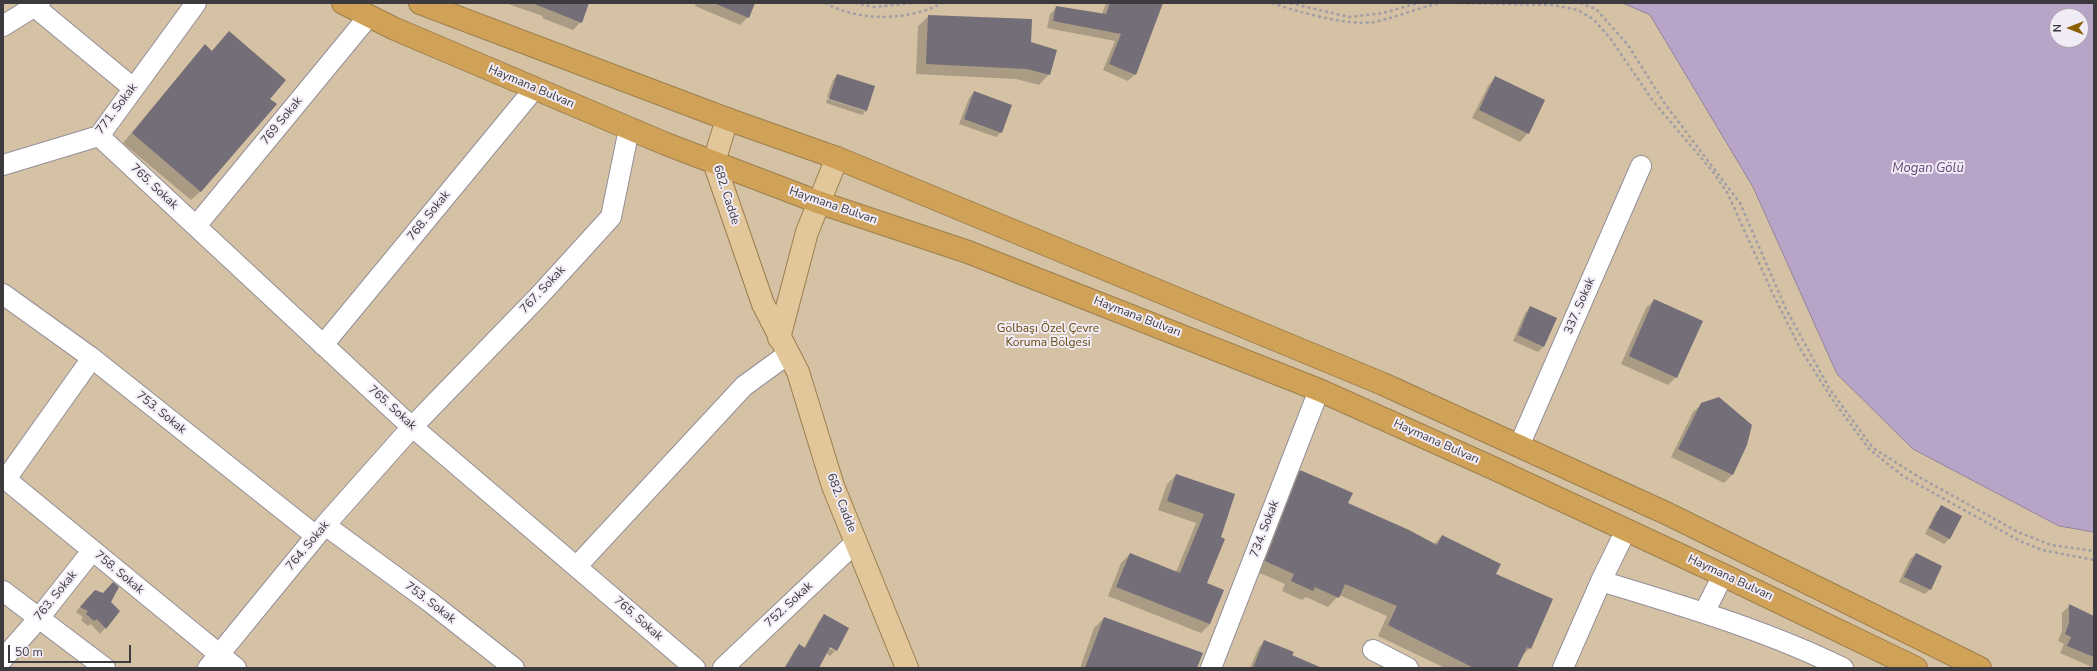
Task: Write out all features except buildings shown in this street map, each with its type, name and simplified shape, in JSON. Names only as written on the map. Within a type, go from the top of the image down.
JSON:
[{"type":"highway","name":"Haymana Bulvarı","points":[[343,3],[368,17],[629,129],[818,202],[968,252],[1319,390],[1493,468],[1723,575],[1916,668]]},
{"type":"highway","points":[[420,3],[727,119],[837,158],[1383,384],[1668,514],[1980,668]]},
{"type":"main road","name":"682. Cadde","points":[[727,119],[714,162],[763,304],[798,372],[833,486],[907,668]]},
{"type":"main road","points":[[784,346],[796,269],[818,202],[837,158]]},
{"type":"street","name":"771. Sokak","points":[[3,165],[99,136],[196,3]]},
{"type":"street","points":[[3,26],[37,5],[133,88]]},
{"type":"street","name":"769 Sokak","points":[[196,226],[368,17]]},
{"type":"street","name":"768. Sokak","points":[[323,345],[535,88]]},
{"type":"street","name":"767. Sokak","points":[[412,426],[539,296],[612,217],[629,129]]},
{"type":"street","name":"765. Sokak","points":[[99,136],[412,426],[695,668]]},
{"type":"street","name":"337. Sokak","points":[[1519,446],[1641,166]]},
{"type":"street","name":"753. Sokak","points":[[3,294],[92,358],[321,530],[430,602],[514,668]]},
{"type":"street","points":[[576,566],[744,386],[784,346]]},
{"type":"street","points":[[4,478],[92,358]]},
{"type":"street","name":"734. Sokak","points":[[1211,668],[1319,390]]},
{"type":"street","name":"764. Sokak","points":[[213,661],[321,530],[412,426]]},
{"type":"street","name":"758. Sokak","points":[[4,478],[92,551],[213,661],[236,668]]},
{"type":"street","points":[[1563,668],[1601,581],[1626,530]]},
{"type":"street","name":"752. Sokak","points":[[723,668],[856,542]]},
{"type":"street","name":"763. Sokak","points":[[3,659],[39,618],[92,551]]},
{"type":"street","points":[[1704,613],[1723,575]]},
{"type":"street","points":[[1601,581],[1704,613],[1806,650],[1843,668]]},
{"type":"street","points":[[5,595],[39,618],[104,668]]},
{"type":"street","points":[[1373,650],[1408,668]]},
{"type":"path","points":[[824,3],[844,12],[894,17],[921,12],[943,3]]},
{"type":"path","points":[[855,3],[874,7],[912,3]]},
{"type":"path","points":[[1272,3],[1295,11],[1346,21],[1372,22],[1394,17],[1426,6],[1442,3]]},
{"type":"path","points":[[1290,3],[1349,17],[1383,13],[1418,3]]},
{"type":"path","points":[[1454,3],[1553,6],[1578,10],[1593,19],[1610,38],[1653,100],[1713,172],[1728,194],[1772,292],[1801,350],[1832,399],[1869,449],[1903,476],[2020,541],[2042,550],[2094,560]]},
{"type":"path","points":[[1580,3],[1596,10],[1628,45],[1665,104],[1740,202],[1786,309],[1829,388],[1873,448],[1918,478],[2018,532],[2051,545],[2094,551]]},
{"type":"green space","name":"Gölbaşı Özel Çevre Koruma Bölgesi","points":[[3,3],[2094,3],[2094,668],[3,668]]},
{"type":"water","name":"Mogan Gölü","points":[[1623,3],[2094,3],[2094,532],[2059,526],[1913,449],[1837,374],[1753,187],[1650,15]]}]
